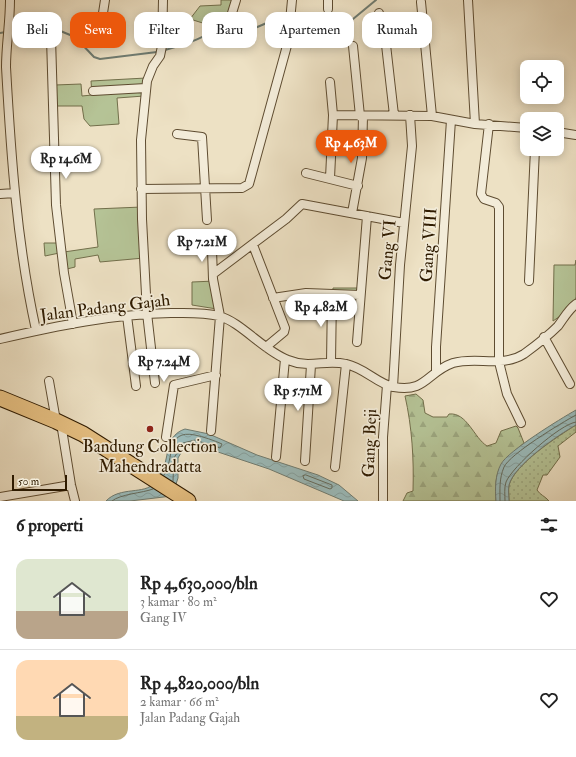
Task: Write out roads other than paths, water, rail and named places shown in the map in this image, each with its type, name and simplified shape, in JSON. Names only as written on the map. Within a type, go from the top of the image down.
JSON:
[{"type":"highway","points":[[0,398],[58,422],[99,443],[184,499]]},
{"type":"street","points":[[10,0],[10,25],[6,67],[15,193],[18,226],[36,330]]},
{"type":"street","points":[[104,12],[105,0]]},
{"type":"street","points":[[155,383],[148,313],[141,189],[141,140],[146,88],[152,66],[160,56],[163,0]]},
{"type":"street","points":[[232,12],[236,0]]},
{"type":"street","points":[[141,189],[242,188],[249,184],[288,42],[292,0]]},
{"type":"street","points":[[328,0],[328,9]]},
{"type":"street","points":[[468,0],[475,124]]},
{"type":"street","points":[[422,2],[432,116]]},
{"type":"street","points":[[51,48],[56,205],[64,273],[73,324]]},
{"type":"street","points":[[352,213],[363,151],[361,116],[353,48]]},
{"type":"street","points":[[386,48],[394,115]]},
{"type":"street","points":[[330,82],[333,115],[330,178]]},
{"type":"street","points":[[94,91],[146,88]]},
{"type":"street","points":[[333,115],[432,116],[475,124],[520,127]]},
{"type":"street","name":"Gang VI","points":[[390,386],[412,146],[410,115]]},
{"type":"street","name":"Gang VIII","points":[[436,372],[436,347],[451,120]]},
{"type":"street","points":[[489,124],[481,194],[484,199],[496,203],[499,207],[499,362],[507,394],[521,423]]},
{"type":"street","points":[[564,133],[576,135]]},
{"type":"street","points":[[177,134],[202,137],[207,220]]},
{"type":"street","points":[[529,281],[535,156]]},
{"type":"street","points":[[306,173],[358,186]]},
{"type":"street","points":[[0,194],[15,193]]},
{"type":"street","points":[[213,274],[286,220],[302,204],[404,223]]},
{"type":"street","points":[[357,342],[367,216]]},
{"type":"street","points":[[253,244],[285,330],[266,347]]},
{"type":"street","points":[[211,431],[220,316],[213,274],[212,250]]},
{"type":"street","points":[[273,298],[306,293],[360,295]]},
{"type":"street","points":[[331,362],[332,295]]},
{"type":"street","points":[[390,386],[416,387],[446,366],[462,361],[499,362],[523,354],[558,326],[570,309],[576,304]]},
{"type":"street","name":"Jalan Padang Gajah","points":[[0,339],[36,330],[148,313],[198,312],[220,316],[286,359],[299,364],[311,365],[331,362],[346,364],[364,370],[390,386]]},
{"type":"street","points":[[127,316],[136,386]]},
{"type":"street","points":[[544,337],[570,384]]},
{"type":"street","points":[[276,457],[286,359]]},
{"type":"street","points":[[335,467],[346,364]]},
{"type":"street","points":[[305,461],[311,365]]},
{"type":"street","points":[[166,438],[174,385],[216,375]]},
{"type":"street","points":[[49,381],[75,501]]},
{"type":"street","name":"Gang Beji","points":[[383,501],[383,437],[390,386]]},
{"type":"street","points":[[0,497],[71,485]]},
{"type":"water","points":[[576,410],[576,425],[548,443],[519,469],[509,485],[509,501],[496,501],[497,477],[501,464],[506,458],[513,451]]},
{"type":"water","points":[[185,429],[209,434],[257,455],[318,475],[339,485],[358,501],[344,501],[269,469],[194,444],[185,446],[178,458],[178,478],[172,496],[130,501],[106,501],[112,496],[118,494],[150,487],[160,475],[164,467],[172,439],[175,435]]},
{"type":"waterway","points":[[354,18],[376,0]]},
{"type":"waterway","points":[[257,27],[265,24]]},
{"type":"waterway","points":[[10,32],[45,26],[75,37],[94,57],[100,59],[157,52]]},
{"type":"waterway","points":[[0,33],[6,32]]},
{"type":"waterway","points":[[165,50],[202,37]]},
{"type":"place","name":"Bandung Collection Mahendradatta","points":[[150,429]]}]
